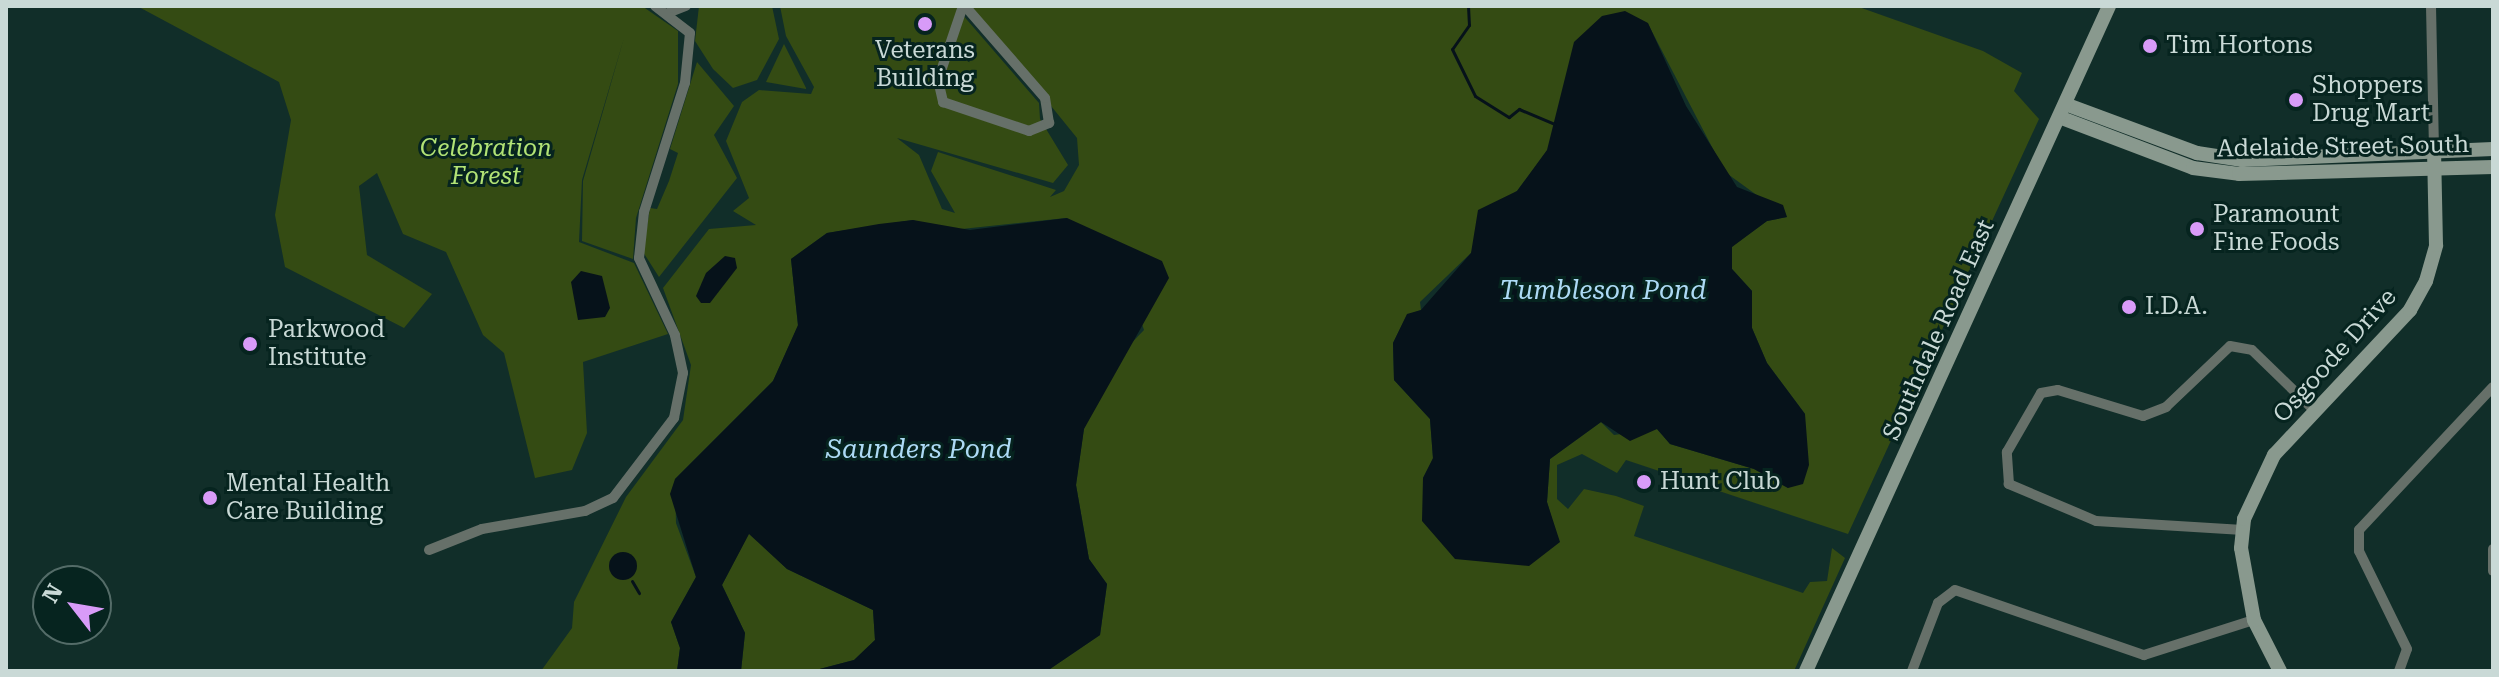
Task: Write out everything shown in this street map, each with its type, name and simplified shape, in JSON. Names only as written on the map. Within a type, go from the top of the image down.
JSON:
[{"type":"street","points":[[429,550],[482,529],[585,511],[613,498],[674,418],[683,373],[675,335],[639,258],[644,212],[688,62],[690,33],[670,12],[655,6]]},
{"type":"street","points":[[670,12],[686,6]]},
{"type":"street","points":[[964,6],[1045,98],[1049,123],[1029,131],[943,102],[938,80],[964,6]]},
{"type":"street","name":"Southdale Road East","points":[[1806,671],[2109,6]]},
{"type":"street","name":"Osgoode Drive","points":[[2280,671],[2254,620],[2243,530],[2274,455],[2410,310],[2426,281],[2436,245],[2431,6]]},
{"type":"street","name":"Adelaide Street South","points":[[2062,110],[2197,153],[2242,160],[2493,149]]},
{"type":"street","name":"Adelaide Street South","points":[[2062,110],[2193,168],[2239,174],[2493,167]]},
{"type":"street","points":[[2243,530],[2096,521],[2009,484],[2007,452],[2041,393],[2058,390],[2143,416],[2166,407],[2230,346],[2252,350],[2315,411]]},
{"type":"street","points":[[2399,671],[2407,649],[2359,551],[2359,530],[2493,387]]},
{"type":"street","points":[[2493,549],[2493,571]]},
{"type":"street","points":[[1912,671],[1938,603],[1955,590],[2144,655],[2254,620]]},
{"type":"green space","name":"Celebration Forest","points":[[137,6],[642,6],[678,31],[678,84],[636,218],[633,259],[582,241],[583,181],[624,38],[582,180],[579,242],[634,263],[668,334],[583,362],[587,433],[572,470],[535,478],[504,353],[483,335],[446,252],[403,234],[377,173],[359,186],[367,255],[432,294],[404,328],[285,267],[275,215],[291,120],[279,82]]},
{"type":"green space","points":[[699,6],[772,6],[779,39],[757,80],[733,88],[713,69],[695,41]]},
{"type":"green space","points":[[780,6],[955,6],[1039,103],[1040,119],[1068,165],[1053,183],[897,138],[919,155],[942,209],[955,213],[931,171],[938,152],[1056,190],[1050,197],[1064,191],[1079,165],[1077,138],[970,6],[1856,6],[1983,51],[2022,73],[2014,91],[2039,119],[1848,534],[1626,460],[1617,473],[1582,454],[1557,465],[1557,499],[1568,509],[1584,489],[1644,506],[1634,536],[1803,593],[1810,582],[1827,581],[1832,548],[1845,558],[1794,671],[1047,671],[1100,635],[1107,584],[1089,559],[1076,485],[1084,428],[1118,357],[1144,330],[1114,242],[1066,218],[943,231],[913,220],[827,233],[791,259],[798,326],[773,381],[675,479],[676,523],[696,577],[671,622],[680,648],[677,671],[541,671],[572,628],[574,602],[626,497],[683,420],[691,365],[663,288],[709,229],[756,225],[733,211],[749,198],[726,141],[742,102],[759,90],[811,94],[814,87],[786,36]],"holes":[[[1648,24],[1725,172],[1787,217],[1767,221],[1731,247],[1732,269],[1752,291],[1752,328],[1767,363],[1805,414],[1805,439],[1788,488],[1754,469],[1670,444],[1657,429],[1614,435],[1601,422],[1550,459],[1547,502],[1559,543],[1423,478],[1433,459],[1430,419],[1394,380],[1393,343],[1407,315],[1421,310],[1420,302],[1471,253],[1491,209],[1517,191],[1548,150],[1575,41]]]},
{"type":"green space","points":[[784,44],[806,88],[806,89],[766,82]]},
{"type":"green space","points":[[697,62],[734,106],[714,135],[737,178],[659,277],[643,252],[650,208],[657,209],[669,181],[678,153],[670,149]]},
{"type":"green space","points":[[749,533],[787,569],[873,610],[875,640],[854,660],[812,671],[741,671],[745,633],[722,585]]},
{"type":"water","name":"Tumbleson Pond","points":[[1625,11],[1648,23],[1686,106],[1737,187],[1783,205],[1787,217],[1767,221],[1732,247],[1732,269],[1752,291],[1752,328],[1767,363],[1805,414],[1809,465],[1803,484],[1788,488],[1754,469],[1670,444],[1657,429],[1630,441],[1601,422],[1550,459],[1547,502],[1560,542],[1529,566],[1455,559],[1422,521],[1423,478],[1433,458],[1430,419],[1394,380],[1393,343],[1407,314],[1421,310],[1471,253],[1478,210],[1517,191],[1547,150],[1574,42],[1602,16]]},
{"type":"water","name":"Saunders Pond","points":[[1067,218],[1162,261],[1169,278],[1084,429],[1076,485],[1089,559],[1107,584],[1100,635],[1047,671],[812,671],[854,660],[875,640],[873,610],[787,569],[749,534],[722,585],[745,633],[741,671],[677,671],[680,648],[671,622],[696,577],[670,494],[675,479],[773,381],[798,325],[791,259],[827,233],[879,224],[913,220],[970,230]]},
{"type":"water","points":[[725,256],[735,258],[737,268],[710,303],[701,303],[696,296],[706,273]]},
{"type":"water","points":[[581,271],[602,276],[610,308],[605,317],[578,320],[571,282]]},
{"type":"water","points":[[623,552],[633,556],[637,566],[633,576],[623,580],[613,576],[609,566],[613,556]]},
{"type":"waterway","points":[[1468,6],[1469,25],[1452,49],[1475,96],[1509,117],[1519,109],[1555,124]]},
{"type":"waterway","points":[[632,581],[639,593]]},
{"type":"place","name":"Veterans Building","points":[[925,24]]},
{"type":"place","name":"Tim Hortons","points":[[2150,46]]},
{"type":"place","name":"Shoppers Drug Mart","points":[[2296,100]]},
{"type":"place","name":"Paramount Fine Foods","points":[[2197,229]]},
{"type":"place","name":"I.D.A.","points":[[2129,307]]},
{"type":"place","name":"Parkwood Institute","points":[[250,344]]},
{"type":"place","name":"Hunt Club","points":[[1644,482]]},
{"type":"place","name":"Mental Health Care Building","points":[[210,498]]}]
